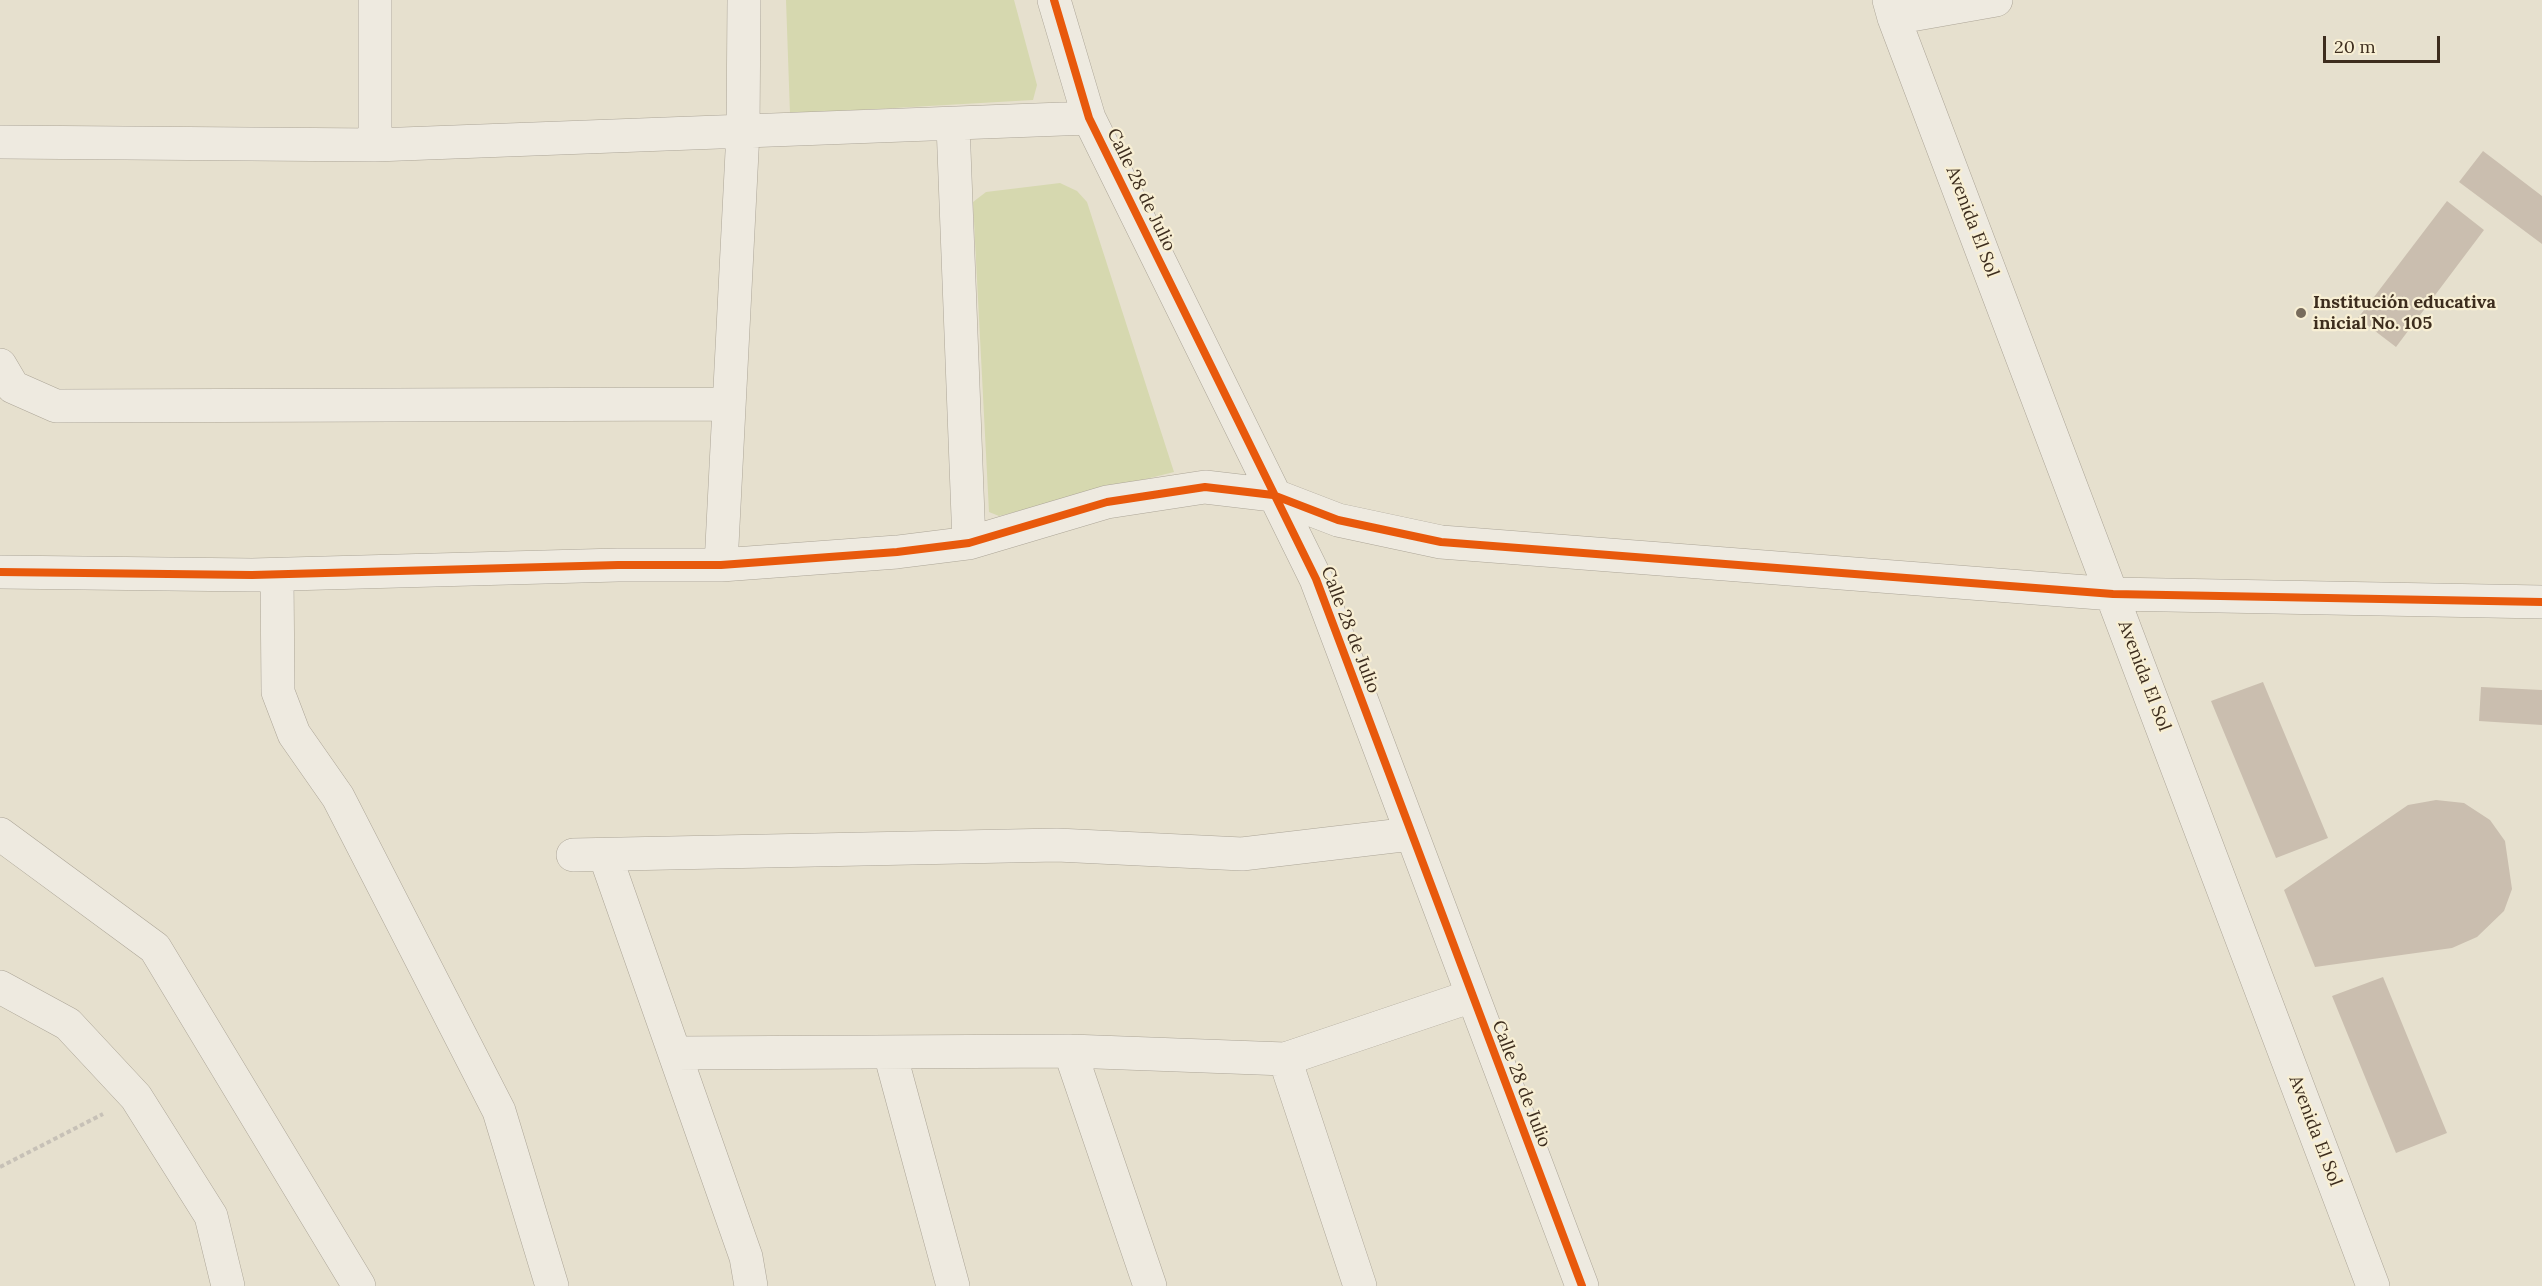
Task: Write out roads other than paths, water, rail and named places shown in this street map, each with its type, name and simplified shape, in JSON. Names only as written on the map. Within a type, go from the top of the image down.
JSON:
[{"type":"street","points":[[375,0],[375,145]]},
{"type":"street","points":[[721,565],[743,132],[744,0]]},
{"type":"street","name":"Calle 28 de Julio","points":[[1054,0],[1089,118],[1316,579],[1582,1286]]},
{"type":"street","points":[[1892,9],[1996,0]]},
{"type":"street","name":"Avenida El Sol","points":[[1892,9],[2373,1286]]},
{"type":"street","points":[[0,142],[375,145],[1089,118]]},
{"type":"street","points":[[953,124],[969,543]]},
{"type":"street","points":[[0,365],[13,387],[56,406],[729,404]]},
{"type":"street","points":[[0,572],[277,575],[618,565],[721,565],[897,552],[969,543],[1107,502],[1205,487],[1274,495],[1338,520],[1441,542],[2113,594],[2542,602]]},
{"type":"street","points":[[277,575],[278,692],[294,734],[338,797],[499,1111],[552,1286]]},
{"type":"street","points":[[0,834],[155,948],[359,1286]]},
{"type":"street","points":[[751,1286],[746,1257],[675,1053],[589,855],[1057,846],[1242,854],[1411,834]]},
{"type":"street","points":[[0,987],[69,1024],[136,1097],[211,1216],[228,1286]]},
{"type":"street","points":[[675,1053],[1070,1051],[1285,1059],[1472,996]]},
{"type":"street","points":[[1070,1051],[1150,1286]]},
{"type":"street","points":[[890,1053],[953,1286]]},
{"type":"street","points":[[1285,1059],[1360,1286]]},
{"type":"place","name":"Institución educativa inicial No. 105","points":[[2301,313]]}]
